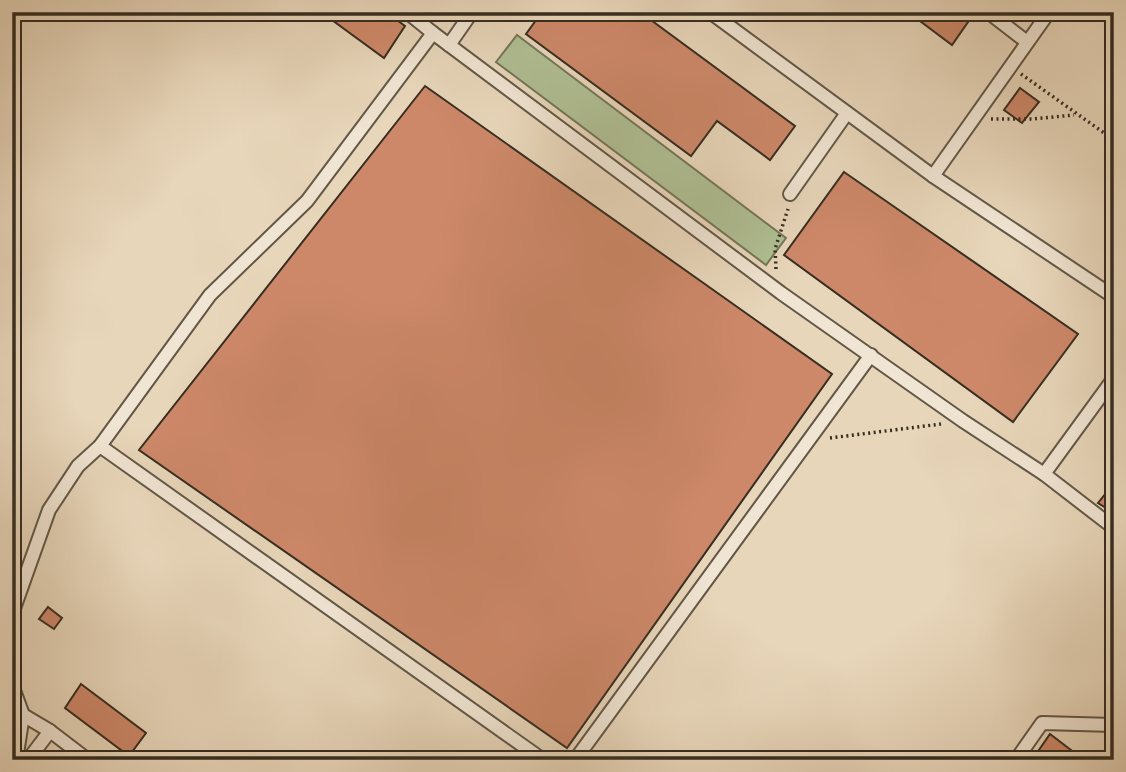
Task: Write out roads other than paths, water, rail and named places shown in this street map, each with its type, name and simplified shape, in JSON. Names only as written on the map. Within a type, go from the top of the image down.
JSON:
[{"type":"lane","points":[[407,12],[781,293],[1044,474],[1114,528]]},
{"type":"lane","points":[[449,45],[472,12]]},
{"type":"lane","points":[[710,12],[933,176],[1114,298]]},
{"type":"lane","points":[[988,12],[1027,42]]},
{"type":"lane","points":[[933,176],[1049,12]]},
{"type":"lane","points":[[12,614],[48,510],[78,466],[100,446],[210,295],[307,201],[433,33]]},
{"type":"lane","points":[[790,194],[847,113]]},
{"type":"lane","points":[[575,760],[871,355]]},
{"type":"lane","points":[[1044,474],[1114,378]]},
{"type":"lane","points":[[100,446],[543,760]]},
{"type":"lane","points":[[12,685],[23,715],[16,760]]},
{"type":"lane","points":[[23,715],[50,731],[88,760]]},
{"type":"lane","points":[[1016,760],[1042,723],[1114,725]]},
{"type":"lane","points":[[28,760],[50,731]]}]
